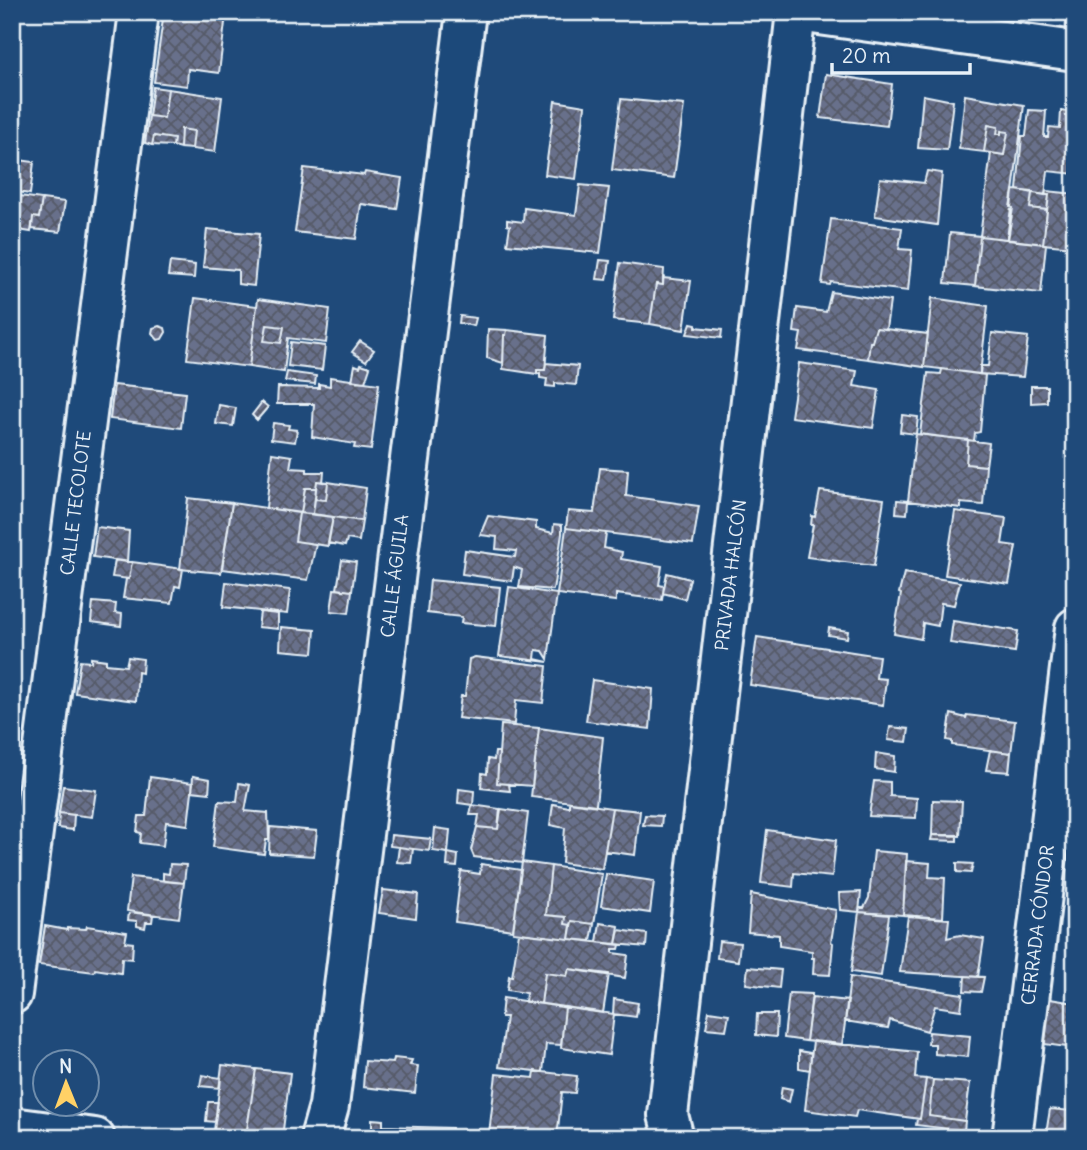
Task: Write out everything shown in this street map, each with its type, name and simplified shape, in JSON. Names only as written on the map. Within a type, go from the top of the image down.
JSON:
[{"type":"street","name":"CALLE TECOLOTE","points":[[12,993],[139,12]]},
{"type":"street","name":"CALLE ÁGUILA","points":[[320,1138],[329,1106],[466,12]]},
{"type":"street","points":[[797,12],[950,22],[1075,51]]},
{"type":"street","name":"PRIVADA HALCÓN","points":[[674,1138],[668,1115],[797,12]]},
{"type":"street","name":"CERRADA CÓNDOR","points":[[1012,1138],[1075,628]]},
{"type":"street","points":[[12,1127],[94,1138]]},
{"type":"building","points":[[164,12],[226,14],[219,73],[188,69],[187,86],[154,82]]},
{"type":"building","points":[[826,74],[892,84],[887,126],[820,118]]},
{"type":"building","points":[[153,87],[168,89],[164,118],[149,116]]},
{"type":"building","points":[[168,89],[222,97],[215,152],[192,149],[194,131],[181,129],[180,148],[173,146],[174,139],[154,136],[152,145],[145,143],[149,116],[164,118]]},
{"type":"building","points":[[923,95],[953,101],[947,150],[918,148]]},
{"type":"building","points":[[965,95],[1024,105],[1007,239],[980,236],[991,153],[1004,155],[1008,132],[1001,131],[1001,134],[997,134],[998,127],[988,125],[984,152],[959,149]]},
{"type":"building","points":[[621,99],[684,105],[674,178],[612,170]]},
{"type":"building","points":[[555,101],[585,106],[576,179],[545,175]]},
{"type":"building","points":[[1029,110],[1046,111],[1044,137],[1048,137],[1049,127],[1060,128],[1061,111],[1075,113],[1075,174],[1048,171],[1045,195],[1017,190],[1022,136],[1026,136]]},
{"type":"building","points":[[988,125],[998,127],[997,134],[1001,134],[1001,131],[1008,132],[1004,155],[984,152]]},
{"type":"building","points":[[181,129],[194,131],[192,149],[180,148]]},
{"type":"building","points":[[154,136],[174,139],[173,146],[152,145]]},
{"type":"building","points":[[12,159],[34,162],[30,194],[12,191]]},
{"type":"building","points":[[304,168],[364,175],[365,172],[402,178],[397,209],[361,204],[356,239],[295,232]]},
{"type":"building","points":[[927,171],[942,173],[937,225],[875,216],[880,178],[924,183]]},
{"type":"building","points":[[580,185],[609,188],[600,253],[507,244],[510,226],[507,225],[507,220],[523,222],[524,208],[576,215]]},
{"type":"building","points":[[1013,190],[1032,192],[1030,208],[1047,210],[1043,244],[1008,240]]},
{"type":"building","points":[[1046,191],[1075,194],[1073,247],[1043,244],[1049,195],[1045,195]]},
{"type":"building","points":[[1032,193],[1049,195],[1047,210],[1030,208]]},
{"type":"building","points":[[12,195],[42,199],[39,218],[33,217],[31,232],[12,229]]},
{"type":"building","points":[[42,199],[65,202],[60,232],[32,229],[33,217],[39,218]]},
{"type":"building","points":[[831,219],[902,228],[899,249],[912,250],[908,291],[831,282],[830,285],[822,284]]},
{"type":"building","points":[[207,229],[259,234],[254,286],[238,284],[238,270],[203,267]]},
{"type":"building","points":[[950,233],[980,236],[975,286],[945,283]]},
{"type":"building","points":[[980,236],[1046,244],[1041,293],[975,286]]},
{"type":"building","points":[[600,260],[610,261],[607,280],[597,279]]},
{"type":"building","points":[[170,262],[195,265],[194,278],[168,276]]},
{"type":"building","points":[[620,263],[664,269],[663,285],[656,284],[650,324],[613,320]]},
{"type":"building","points":[[663,278],[691,281],[684,330],[650,324],[656,284],[663,285]]},
{"type":"building","points":[[831,292],[890,301],[886,329],[876,328],[870,342],[868,359],[798,350],[801,333],[794,332],[797,308],[826,312]]},
{"type":"building","points":[[195,298],[257,306],[249,367],[187,359]]},
{"type":"building","points":[[932,298],[988,306],[980,374],[924,367]]},
{"type":"building","points":[[258,299],[330,309],[326,343],[288,338],[284,372],[249,367]],"holes":[[[267,325],[284,327],[281,343],[264,341]]]},
{"type":"building","points":[[460,316],[476,318],[474,326],[459,323]]},
{"type":"building","points":[[691,323],[696,324],[696,327],[722,330],[721,338],[687,334]]},
{"type":"building","points":[[267,325],[284,327],[281,343],[264,341]]},
{"type":"building","points":[[153,328],[165,328],[166,332],[162,339],[158,340],[152,333]]},
{"type":"building","points":[[876,328],[928,334],[924,367],[868,359],[870,342]]},
{"type":"building","points":[[488,329],[507,330],[504,335],[503,363],[487,358]]},
{"type":"building","points":[[507,330],[548,335],[545,370],[537,370],[537,374],[503,369],[504,335]]},
{"type":"building","points":[[992,333],[1028,337],[1023,377],[980,374],[980,366],[988,366]]},
{"type":"building","points":[[360,341],[374,350],[366,361],[352,352]]},
{"type":"building","points":[[291,342],[325,346],[322,370],[288,366]]},
{"type":"building","points":[[546,363],[578,366],[576,385],[555,383],[555,387],[546,386],[547,379],[540,378],[537,370],[545,370]]},
{"type":"building","points":[[799,363],[857,371],[854,386],[879,390],[873,428],[791,417]]},
{"type":"building","points":[[361,364],[370,367],[365,382],[352,381],[355,365],[360,367]]},
{"type":"building","points":[[942,369],[985,375],[980,432],[975,433],[974,441],[920,434],[928,373],[941,374]]},
{"type":"building","points":[[287,372],[316,376],[315,384],[285,381]]},
{"type":"building","points":[[330,377],[379,384],[371,450],[354,448],[355,444],[312,437],[314,404],[277,404],[278,387],[319,388],[319,384],[330,386]]},
{"type":"building","points":[[114,385],[185,393],[181,428],[110,419]]},
{"type":"building","points":[[1031,386],[1047,386],[1047,402],[1031,403]]},
{"type":"building","points":[[262,402],[268,407],[257,420],[252,415]]},
{"type":"building","points":[[219,405],[236,408],[233,426],[216,424]]},
{"type":"building","points":[[902,415],[918,417],[916,434],[900,432]]},
{"type":"building","points":[[273,423],[289,425],[288,429],[297,430],[295,442],[271,439]]},
{"type":"building","points":[[916,434],[968,440],[966,464],[986,466],[983,505],[961,503],[961,508],[908,501]]},
{"type":"building","points":[[968,440],[989,443],[986,466],[966,464]]},
{"type":"building","points":[[272,453],[292,456],[290,468],[324,472],[323,482],[317,481],[316,488],[305,488],[301,513],[266,508]]},
{"type":"building","points":[[600,468],[628,470],[626,496],[699,506],[693,544],[566,528],[568,511],[594,513]]},
{"type":"building","points":[[317,481],[328,482],[326,500],[315,499]]},
{"type":"building","points":[[328,482],[366,488],[362,521],[313,514],[315,499],[326,500]]},
{"type":"building","points":[[305,488],[316,488],[313,514],[301,513]]},
{"type":"building","points":[[820,491],[884,499],[874,566],[807,557],[812,516],[815,517]]},
{"type":"building","points":[[188,498],[232,503],[221,573],[180,569]]},
{"type":"building","points":[[897,500],[908,501],[907,514],[896,513]]},
{"type":"building","points":[[232,503],[299,513],[295,541],[316,544],[308,580],[222,569]]},
{"type":"building","points":[[955,511],[1006,518],[1002,544],[1016,546],[1009,584],[945,575]]},
{"type":"building","points":[[299,513],[333,517],[328,546],[295,541]]},
{"type":"building","points":[[488,516],[536,522],[536,529],[553,533],[554,524],[562,525],[553,590],[519,587],[522,570],[514,567],[512,581],[462,574],[465,550],[515,557],[516,551],[496,549],[497,537],[480,535]]},
{"type":"building","points":[[333,517],[362,521],[359,541],[347,539],[345,546],[328,543]]},
{"type":"building","points":[[97,527],[129,531],[127,562],[93,557]]},
{"type":"building","points":[[566,528],[606,533],[604,548],[622,552],[621,559],[662,566],[659,585],[664,586],[662,600],[616,594],[616,601],[557,594]]},
{"type":"building","points":[[115,560],[132,562],[129,579],[112,577]]},
{"type":"building","points":[[342,560],[356,562],[352,591],[337,589]]},
{"type":"building","points":[[132,562],[183,569],[180,587],[175,586],[172,603],[123,598]]},
{"type":"building","points":[[667,573],[690,579],[685,599],[663,593]]},
{"type":"building","points":[[904,573],[960,582],[954,605],[941,603],[938,626],[923,623],[921,639],[894,634]]},
{"type":"building","points":[[430,580],[500,587],[496,626],[461,623],[462,617],[427,613]]},
{"type":"building","points":[[226,582],[290,590],[287,614],[223,607]]},
{"type":"building","points":[[509,587],[557,594],[548,659],[543,651],[536,650],[535,659],[548,662],[499,656]]},
{"type":"building","points":[[334,589],[352,591],[349,613],[331,611]]},
{"type":"building","points":[[93,602],[116,604],[115,613],[122,614],[121,626],[91,622]]},
{"type":"building","points":[[260,612],[278,614],[278,629],[258,627]]},
{"type":"building","points":[[953,621],[1018,631],[1015,652],[950,643]]},
{"type":"building","points":[[281,627],[315,630],[313,653],[280,650]]},
{"type":"building","points":[[829,628],[848,631],[847,638],[828,635]]},
{"type":"building","points":[[757,637],[879,656],[876,678],[886,679],[883,705],[750,685]]},
{"type":"building","points":[[128,657],[143,659],[142,673],[138,672],[136,701],[75,693],[80,661],[91,662],[91,658],[106,660],[106,664],[126,666]]},
{"type":"building","points":[[475,657],[547,666],[543,703],[516,700],[514,724],[458,718],[461,696],[465,696],[469,659]]},
{"type":"building","points":[[592,680],[653,689],[650,729],[586,721]]},
{"type":"building","points":[[951,714],[966,718],[967,715],[1015,721],[1011,753],[952,745],[952,741],[947,740]]},
{"type":"building","points":[[501,725],[539,728],[532,786],[497,783]]},
{"type":"building","points":[[890,727],[909,729],[907,742],[888,740]]},
{"type":"building","points":[[539,728],[603,737],[596,805],[531,797]]},
{"type":"building","points":[[990,750],[1011,753],[1009,772],[986,770]]},
{"type":"building","points":[[495,752],[499,752],[497,783],[509,784],[510,791],[481,788],[482,773],[487,774],[488,759],[494,760]]},
{"type":"building","points":[[876,753],[895,756],[894,772],[875,769]]},
{"type":"building","points":[[193,776],[210,779],[209,793],[192,791]]},
{"type":"building","points":[[150,777],[193,783],[188,825],[166,822],[163,846],[140,843],[141,833],[137,832],[139,816],[146,816]]},
{"type":"building","points":[[874,781],[890,782],[890,796],[917,798],[916,818],[869,816]]},
{"type":"building","points":[[239,783],[250,785],[245,811],[268,813],[269,840],[266,840],[264,854],[213,847],[219,801],[237,802]]},
{"type":"building","points":[[63,786],[96,790],[92,817],[59,813]]},
{"type":"building","points":[[459,789],[474,791],[473,805],[458,803]]},
{"type":"building","points":[[933,800],[962,801],[960,836],[932,835]]},
{"type":"building","points":[[569,802],[612,808],[602,869],[562,863],[565,828],[550,825],[553,804],[569,807]]},
{"type":"building","points":[[472,805],[500,809],[498,829],[477,827],[479,815],[470,815]]},
{"type":"building","points":[[612,808],[640,811],[635,855],[605,851]]},
{"type":"building","points":[[501,809],[528,813],[522,863],[474,857],[471,850],[477,827],[498,829]]},
{"type":"building","points":[[59,813],[74,815],[73,830],[58,828]]},
{"type":"building","points":[[645,815],[662,816],[661,826],[643,825]]},
{"type":"building","points":[[270,827],[317,831],[314,856],[269,853]]},
{"type":"building","points":[[435,828],[450,830],[448,853],[433,851]]},
{"type":"building","points":[[767,830],[836,840],[832,877],[794,873],[793,887],[761,883]]},
{"type":"building","points":[[391,835],[431,839],[429,851],[390,846]]},
{"type":"building","points":[[932,835],[957,835],[957,841],[931,840]]},
{"type":"building","points":[[399,847],[413,849],[411,863],[397,862]]},
{"type":"building","points":[[874,851],[907,854],[903,915],[859,912],[869,898]]},
{"type":"building","points":[[448,853],[458,855],[457,867],[447,866]]},
{"type":"building","points":[[906,861],[930,863],[929,877],[945,878],[943,918],[903,915]]},
{"type":"building","points":[[522,862],[551,866],[546,915],[566,917],[565,924],[571,925],[569,939],[513,932]]},
{"type":"building","points":[[957,863],[973,864],[971,873],[957,872]]},
{"type":"building","points":[[170,864],[186,865],[184,883],[163,881],[163,873],[169,874]]},
{"type":"building","points":[[481,864],[521,870],[513,930],[455,922],[461,871],[480,874]]},
{"type":"building","points":[[551,866],[602,874],[594,924],[572,921],[571,925],[565,924],[566,917],[546,915]]},
{"type":"building","points":[[606,874],[654,881],[650,913],[601,906]]},
{"type":"building","points":[[131,877],[184,883],[179,918],[127,911]]},
{"type":"building","points":[[383,890],[418,894],[416,918],[379,913]]},
{"type":"building","points":[[861,892],[859,912],[840,910],[839,893]]},
{"type":"building","points":[[751,894],[836,910],[830,975],[813,974],[812,951],[779,946],[779,935],[748,932]]},
{"type":"building","points":[[129,912],[153,915],[152,922],[146,922],[145,928],[137,926],[137,921],[128,920]]},
{"type":"building","points":[[859,912],[889,915],[881,976],[851,972]]},
{"type":"building","points":[[908,916],[949,919],[947,938],[960,935],[984,939],[978,977],[900,972]]},
{"type":"building","points":[[572,921],[594,924],[591,941],[569,939]]},
{"type":"building","points":[[600,923],[619,926],[616,944],[597,942]]},
{"type":"building","points":[[45,926],[67,930],[86,929],[87,926],[127,932],[125,942],[133,943],[132,959],[122,958],[121,973],[39,965]]},
{"type":"building","points":[[619,930],[647,934],[646,947],[616,944]]},
{"type":"building","points":[[519,933],[620,945],[619,949],[613,949],[613,953],[628,955],[625,978],[569,969],[567,976],[545,973],[541,1004],[525,1002],[526,993],[507,990],[509,976],[512,977]]},
{"type":"building","points":[[719,941],[740,943],[738,961],[717,958]]},
{"type":"building","points":[[748,967],[781,970],[779,988],[746,984]]},
{"type":"building","points":[[569,969],[609,974],[603,1013],[541,1004],[545,973],[567,976]]},
{"type":"building","points":[[965,976],[984,977],[981,992],[964,991]]},
{"type":"building","points":[[850,977],[963,994],[961,1010],[935,1006],[927,1031],[890,1020],[888,1028],[845,1021]]},
{"type":"building","points":[[789,993],[812,994],[806,1041],[784,1038]]},
{"type":"building","points":[[812,997],[848,1001],[842,1045],[806,1041]]},
{"type":"building","points":[[503,998],[565,1007],[561,1045],[546,1044],[543,1072],[499,1067],[506,1017],[501,1017]]},
{"type":"building","points":[[614,999],[638,1003],[636,1017],[613,1014]]},
{"type":"building","points":[[1050,999],[1075,1003],[1075,1048],[1044,1044]]},
{"type":"building","points":[[565,1007],[614,1014],[609,1055],[561,1048]]},
{"type":"building","points":[[709,1011],[729,1014],[726,1030],[706,1028]]},
{"type":"building","points":[[757,1014],[777,1014],[776,1037],[756,1035]]},
{"type":"building","points":[[929,1032],[970,1036],[968,1057],[935,1054],[935,1044],[928,1044]]},
{"type":"building","points":[[813,1041],[917,1052],[915,1078],[926,1079],[920,1119],[857,1110],[855,1117],[805,1110]]},
{"type":"building","points":[[799,1051],[811,1053],[810,1070],[799,1068]]},
{"type":"building","points":[[394,1058],[412,1060],[410,1065],[418,1066],[415,1093],[363,1087],[365,1061],[393,1063]]},
{"type":"building","points":[[222,1065],[256,1069],[246,1136],[214,1131]]},
{"type":"building","points":[[256,1069],[290,1073],[282,1138],[246,1136]]},
{"type":"building","points":[[535,1071],[577,1076],[575,1093],[562,1092],[557,1138],[512,1138],[489,1134],[496,1074],[534,1078]]},
{"type":"building","points":[[202,1075],[221,1078],[220,1088],[200,1086]]},
{"type":"building","points":[[926,1079],[933,1080],[929,1116],[965,1121],[964,1131],[916,1125],[917,1119],[920,1119]]},
{"type":"building","points":[[933,1080],[970,1083],[965,1121],[929,1116]]},
{"type":"building","points":[[782,1087],[792,1089],[789,1102],[780,1099]]},
{"type":"building","points":[[1075,1095],[1075,1137],[1046,1134],[1050,1109],[1072,1111]]},
{"type":"building","points":[[208,1102],[218,1102],[215,1122],[206,1121]]},
{"type":"building","points":[[372,1119],[383,1120],[383,1126],[452,1128],[452,1138],[377,1138],[376,1129],[372,1129]]}]
